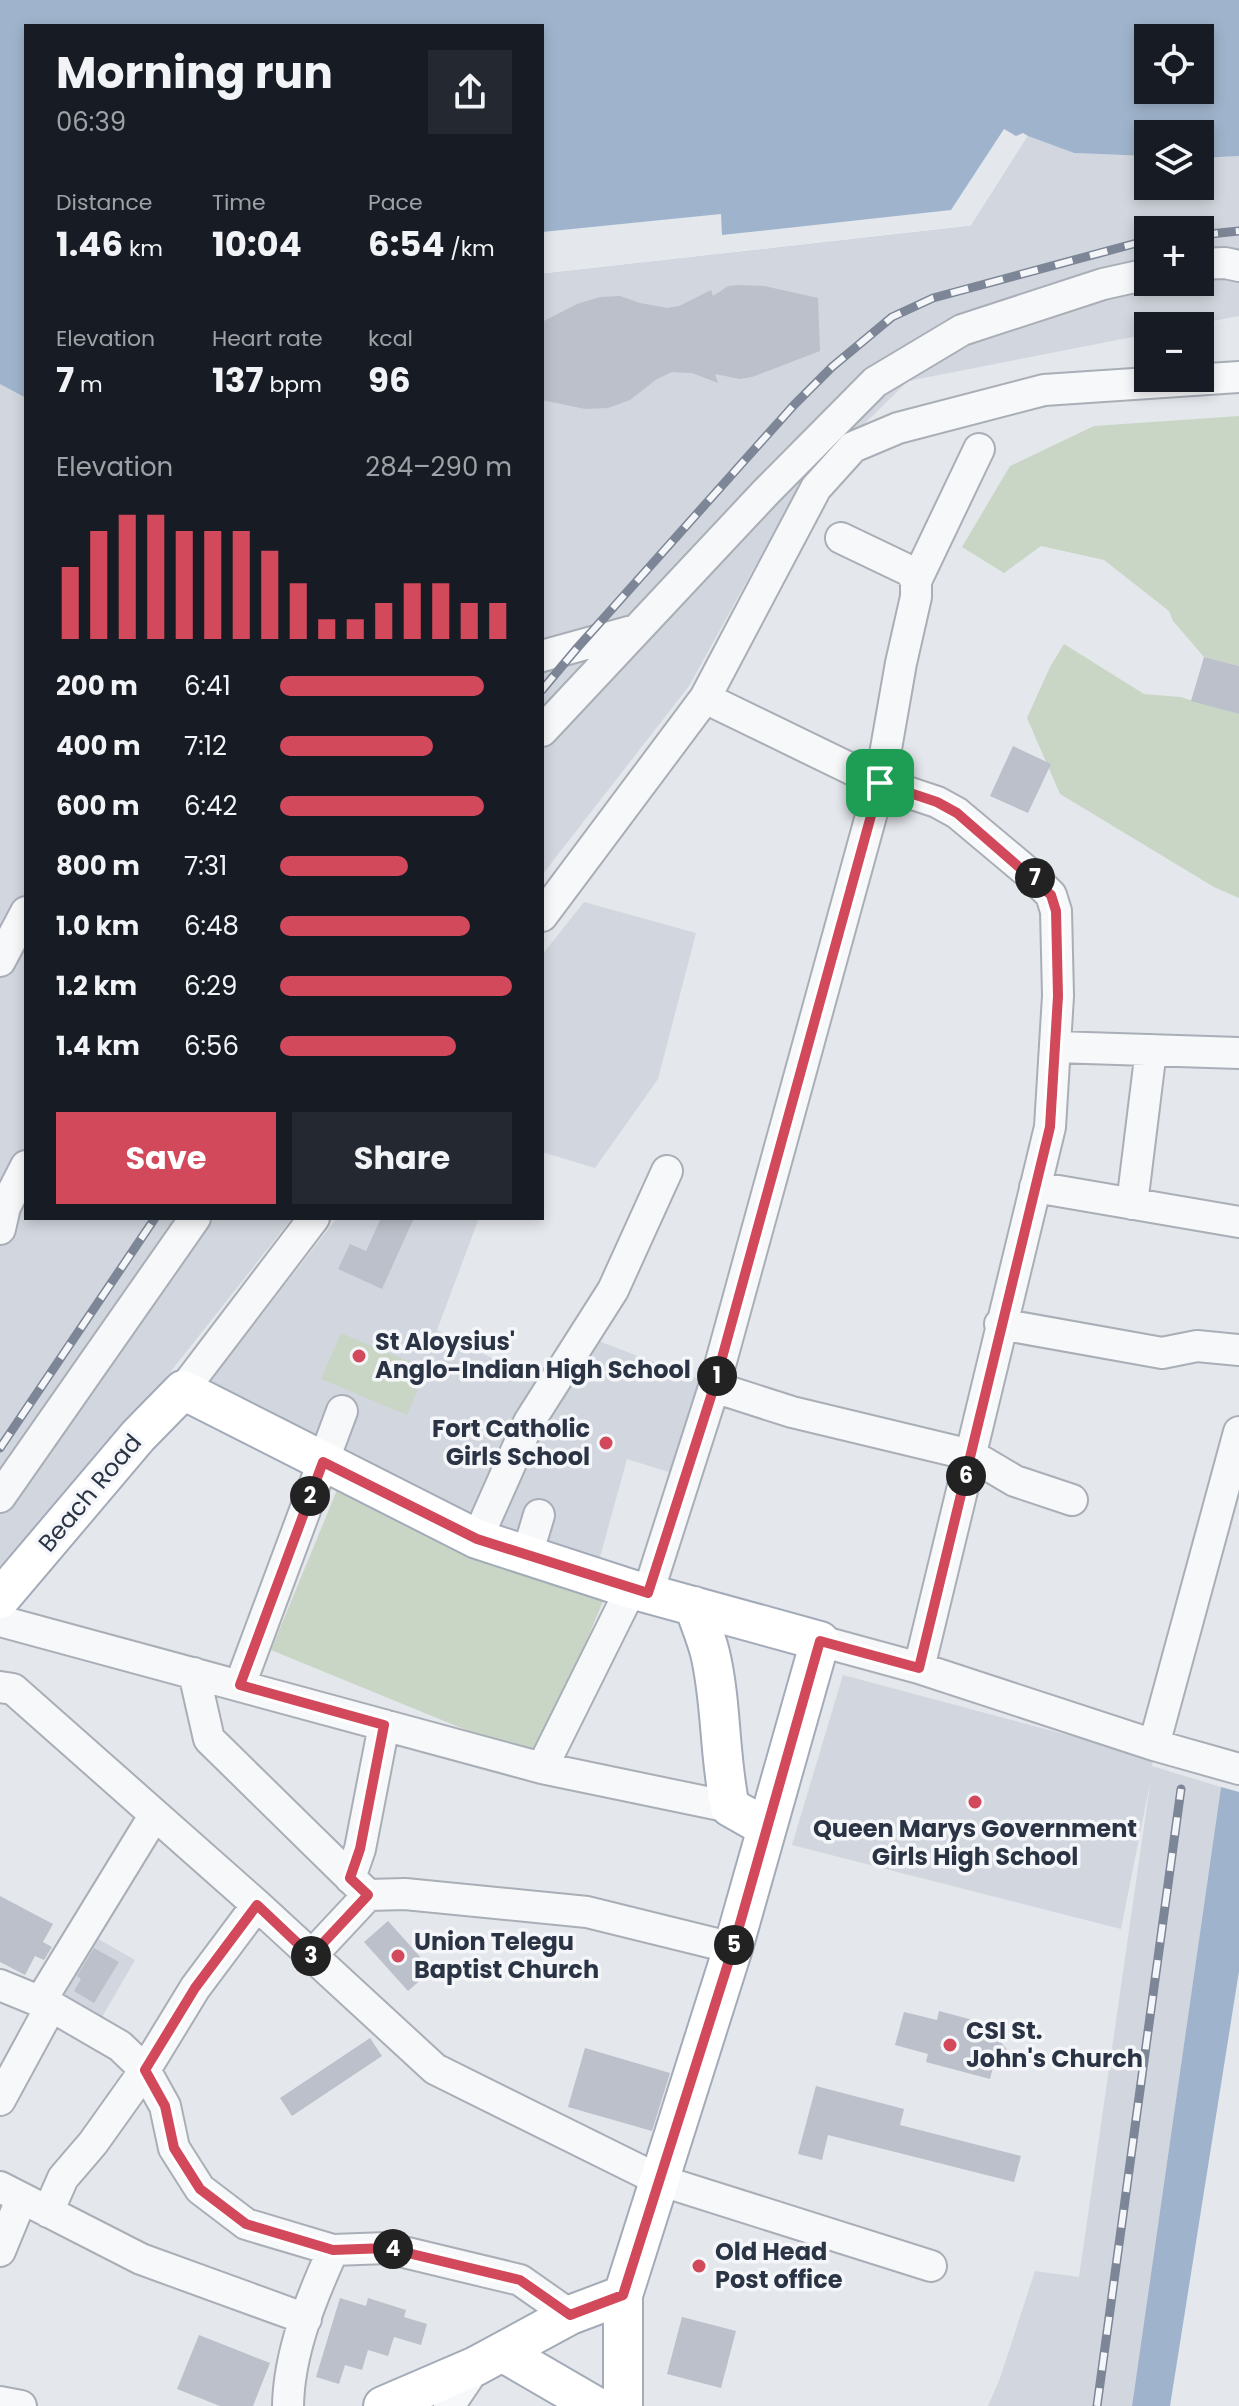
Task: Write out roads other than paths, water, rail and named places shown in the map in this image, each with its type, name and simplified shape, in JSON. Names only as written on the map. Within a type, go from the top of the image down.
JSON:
[{"type":"main road","points":[[183,1390],[477,1539],[640,1591],[820,1641],[733,1948],[623,2295],[623,2406]]},
{"type":"main road","name":"Beach Road","points":[[0,1599],[138,1436],[183,1390]]},
{"type":"main road","points":[[694,1606],[710,1653],[723,1776],[730,1807],[767,1828]]},
{"type":"main road","points":[[383,2406],[489,2359],[570,2315],[623,2295]]},
{"type":"main road","points":[[489,2359],[595,2406]]},
{"type":"street","points":[[1214,263],[1239,266]]},
{"type":"street","points":[[544,729],[766,492],[875,382],[962,330],[1103,284],[1134,277]]},
{"type":"street","points":[[544,913],[705,698],[816,488],[853,447],[898,428],[1044,390],[1239,377]]},
{"type":"street","points":[[542,1768],[640,1591],[714,1387],[880,783],[916,597],[916,581],[979,449]]},
{"type":"street","points":[[841,538],[910,571],[916,581]]},
{"type":"street","points":[[544,655],[636,630]]},
{"type":"street","points":[[705,698],[880,783],[937,802],[957,813],[1051,895],[1056,911],[1058,996],[1050,1127],[919,1668]]},
{"type":"street","points":[[0,961],[24,916]]},
{"type":"street","points":[[1056,1047],[1239,1053]]},
{"type":"street","points":[[1132,1204],[1151,1050]]},
{"type":"street","points":[[0,1229],[5,1207],[24,1170]]},
{"type":"street","points":[[477,1539],[529,1422],[613,1290],[667,1171]]},
{"type":"street","points":[[1035,1187],[1239,1222]]},
{"type":"street","points":[[0,1497],[194,1220]]},
{"type":"street","points":[[183,1390],[312,1220]]},
{"type":"street","points":[[1000,1324],[1162,1353],[1197,1346],[1239,1350]]},
{"type":"street","points":[[714,1387],[792,1412],[971,1455],[1015,1481],[1072,1500]]},
{"type":"street","points":[[240,1685],[342,1411]]},
{"type":"street","points":[[1154,1745],[1239,1432]]},
{"type":"street","points":[[527,1555],[539,1515]]},
{"type":"street","points":[[0,1621],[542,1768],[730,1807]]},
{"type":"street","points":[[820,1641],[919,1668],[1225,1765]]},
{"type":"street","points":[[194,1673],[209,1739],[359,1886],[405,1894],[587,1912],[733,1948]]},
{"type":"street","points":[[0,1687],[13,1689],[257,1905],[435,2069],[659,2180],[931,2266]]},
{"type":"street","points":[[311,1956],[359,1886],[360,1849],[384,1725]]},
{"type":"street","points":[[0,2100],[46,2004],[154,1816]]},
{"type":"street","points":[[0,2251],[23,2200],[63,2178],[93,2143],[145,2070],[195,1988],[257,1905]]},
{"type":"street","points":[[0,1985],[46,2004],[120,2046],[145,2070],[165,2106],[174,2148],[200,2189],[246,2224],[333,2250],[387,2248],[520,2280],[570,2315]]},
{"type":"street","points":[[23,2200],[141,2259],[306,2319]]},
{"type":"street","points":[[288,2406],[288,2377],[313,2295],[333,2250]]},
{"type":"street","points":[[449,2406],[489,2359]]},
{"type":"street","points":[[0,2402],[21,2406]]},
{"type":"water","points":[[0,0],[1239,0],[1239,156],[1214,157],[1214,120],[1134,120],[1134,155],[1074,153],[1028,136],[971,226],[544,274],[544,24],[24,24],[24,397],[0,384]]},
{"type":"water","points":[[1221,1787],[1239,1792],[1239,1971],[1170,2406],[1132,2406]]},
{"type":"railway","points":[[1214,234],[1239,231]]},
{"type":"railway","points":[[544,688],[794,405],[832,367],[892,317],[933,298],[1134,244]]},
{"type":"railway","points":[[0,1448],[154,1220]]},
{"type":"railway","points":[[1097,2406],[1181,1789]]},
{"type":"place","name":"St Aloysius' Anglo-Indian High School","points":[[359,1356]]},
{"type":"place","name":"Fort Catholic Girls School","points":[[606,1443]]},
{"type":"place","name":"Queen Marys Government Girls High School","points":[[975,1802]]},
{"type":"place","name":"Union Telegu Baptist Church","points":[[398,1956]]},
{"type":"place","name":"CSI St. John's Church","points":[[950,2045]]},
{"type":"place","name":"Old Head Post office","points":[[699,2266]]}]
